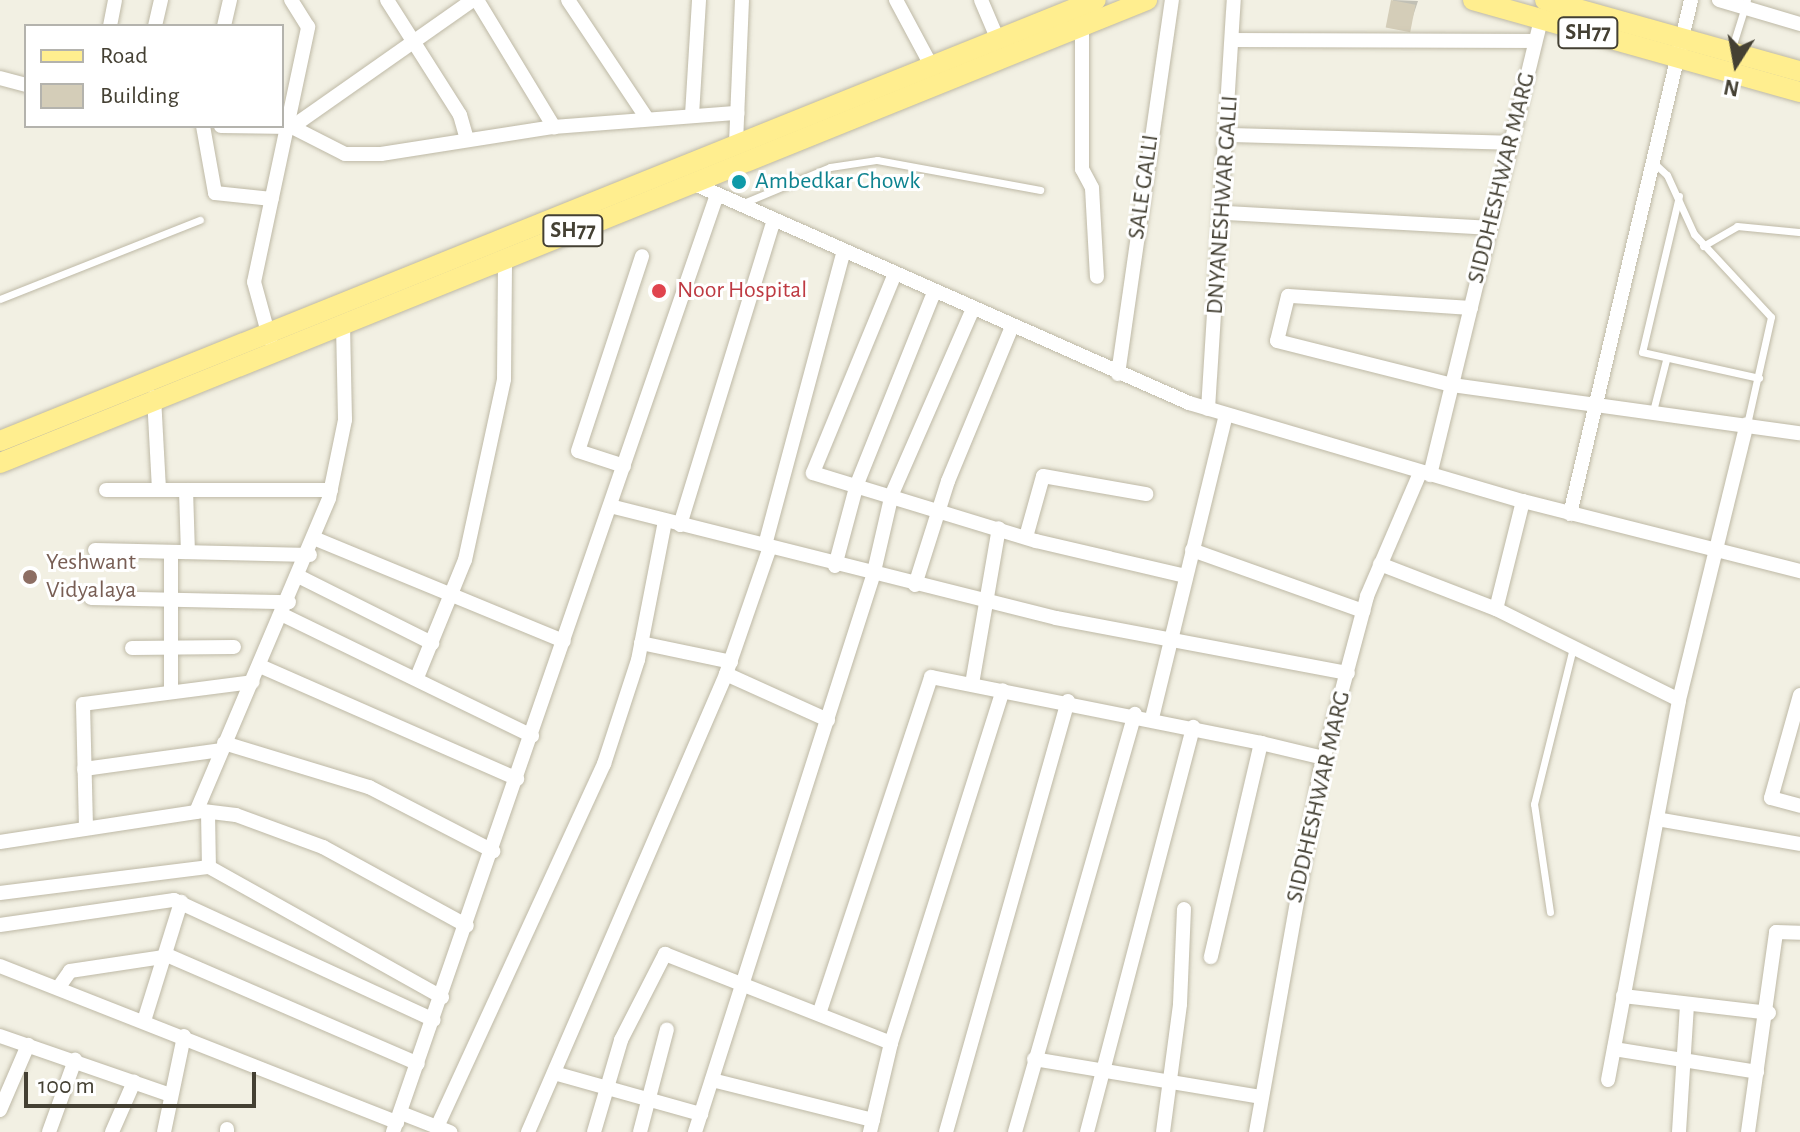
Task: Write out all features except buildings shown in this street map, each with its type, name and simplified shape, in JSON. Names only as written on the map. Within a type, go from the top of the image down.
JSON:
[{"type":"main road","name":"SH77","points":[[0,441],[271,343],[343,323],[505,261],[1096,0]]},
{"type":"main road","name":"SH77","points":[[0,463],[736,143],[1071,12],[1147,0]]},
{"type":"main road","name":"SH77","points":[[1473,0],[1543,10],[1682,38],[1800,71]]},
{"type":"main road","name":"SH77","points":[[1543,10],[1677,59],[1800,92]]},
{"type":"street","points":[[110,24],[115,0]]},
{"type":"street","points":[[155,24],[161,0]]},
{"type":"street","points":[[224,24],[230,0]]},
{"type":"street","points":[[271,343],[254,282],[292,127],[308,27],[291,0]]},
{"type":"street","points":[[387,0],[415,41],[467,140]]},
{"type":"street","points":[[292,127],[475,0],[554,127]]},
{"type":"street","points":[[568,0],[646,117]]},
{"type":"street","points":[[692,115],[699,0]]},
{"type":"street","points":[[736,143],[742,0]]},
{"type":"street","points":[[896,0],[932,67]]},
{"type":"street","points":[[981,0],[998,40]]},
{"type":"street","name":"SALE GALLI","points":[[1118,374],[1172,0]]},
{"type":"street","name":"DNYANESHWAR GALLI","points":[[1208,409],[1225,213],[1234,0]]},
{"type":"street","points":[[1570,514],[1691,0]]},
{"type":"street","points":[[1719,0],[1746,4],[1800,24]]},
{"type":"street","name":"SIDDHESHWAR MARG","points":[[1256,1132],[1324,758],[1363,611],[1380,564],[1425,474],[1452,385],[1543,10]]},
{"type":"street","points":[[1071,12],[1082,169],[1092,188],[1097,277]]},
{"type":"street","points":[[1233,40],[1535,41]]},
{"type":"street","points":[[0,78],[24,84]]},
{"type":"street","points":[[284,127],[292,127],[345,154],[646,117],[737,113]]},
{"type":"street","points":[[203,128],[215,193],[272,199]]},
{"type":"street","points":[[1229,135],[1511,143]]},
{"type":"street","points":[[689,182],[971,313],[1208,409],[1570,514],[1719,554],[1800,571]]},
{"type":"street","points":[[397,1122],[717,195]]},
{"type":"street","points":[[1225,213],[1490,228]]},
{"type":"street","points":[[680,525],[773,223]]},
{"type":"street","points":[[528,1132],[729,668],[768,546],[843,253]]},
{"type":"street","points":[[624,466],[578,451],[642,256]]},
{"type":"street","points":[[418,675],[455,593],[504,379],[505,261]]},
{"type":"street","points":[[894,276],[813,473],[892,494],[1026,537],[1185,576]]},
{"type":"street","points":[[835,566],[857,484],[933,295]]},
{"type":"street","points":[[1471,308],[1360,295],[1288,296],[1282,306],[1277,341],[1452,385],[1596,402],[1800,433]]},
{"type":"street","points":[[695,1132],[873,576],[892,494],[971,313]]},
{"type":"street","points":[[209,867],[202,812],[223,746],[310,555],[331,490],[345,420],[343,323]]},
{"type":"street","points":[[915,585],[939,509],[1011,329]]},
{"type":"street","points":[[154,397],[159,490]]},
{"type":"street","points":[[1152,718],[1226,415]]},
{"type":"street","points":[[1608,1080],[1679,700],[1719,554],[1747,424]]},
{"type":"street","points":[[1026,537],[1043,476],[1146,494]]},
{"type":"street","points":[[106,490],[331,490]]},
{"type":"street","points":[[186,490],[188,552]]},
{"type":"street","points":[[1496,609],[1523,501]]},
{"type":"street","points":[[610,506],[873,576],[1348,673]]},
{"type":"street","points":[[0,966],[61,984],[144,1021],[397,1122],[443,1129],[604,764],[641,643],[665,521]]},
{"type":"street","points":[[972,684],[999,528]]},
{"type":"street","points":[[316,539],[455,593],[564,641]]},
{"type":"street","points":[[95,550],[310,555]]},
{"type":"street","points":[[1192,550],[1363,611]]},
{"type":"street","points":[[171,552],[171,692]]},
{"type":"street","points":[[1380,564],[1496,609],[1679,700]]},
{"type":"street","points":[[300,577],[432,643]]},
{"type":"street","points":[[91,598],[171,599],[286,608],[532,736]]},
{"type":"street","points":[[641,643],[729,668],[828,720]]},
{"type":"street","points":[[132,648],[234,647]]},
{"type":"street","points":[[260,666],[517,779]]},
{"type":"street","points":[[820,1011],[925,683],[931,677],[1135,714],[1324,758]]},
{"type":"street","points":[[86,827],[83,704],[253,682]]},
{"type":"street","points":[[712,1080],[871,1126],[891,1043],[1003,690]]},
{"type":"street","points":[[1800,695],[1796,725],[1771,798],[1800,806]]},
{"type":"street","points":[[946,1132],[1068,701]]},
{"type":"street","points":[[1015,1132],[1135,714]]},
{"type":"street","points":[[1087,1132],[1099,1070],[1193,727]]},
{"type":"street","points":[[1211,957],[1261,743]]},
{"type":"street","points":[[84,769],[223,746],[369,787],[493,851]]},
{"type":"street","points":[[0,842],[202,812],[323,847],[467,926]]},
{"type":"street","points":[[1657,819],[1800,844]]},
{"type":"street","points":[[0,893],[209,867],[442,997]]},
{"type":"street","points":[[0,925],[181,902],[434,1020]]},
{"type":"street","points":[[144,1021],[169,956],[181,902]]},
{"type":"street","points":[[1163,1132],[1172,1082],[1184,909]]},
{"type":"street","points":[[1748,1132],[1769,1013],[1776,932],[1800,933]]},
{"type":"street","points":[[594,1132],[605,1087],[658,958],[674,954],[743,979],[891,1043]]},
{"type":"street","points":[[61,984],[70,971],[169,956],[418,1064]]},
{"type":"street","points":[[1623,996],[1769,1013]]},
{"type":"street","points":[[1679,1132],[1687,1004]]},
{"type":"street","points":[[640,1132],[667,1029]]},
{"type":"street","points":[[0,1036],[170,1095]]},
{"type":"street","points":[[164,1132],[184,1036]]},
{"type":"street","points":[[0,1110],[28,1045]]},
{"type":"street","points":[[1614,1049],[1757,1072]]},
{"type":"street","points":[[1034,1059],[1261,1097]]},
{"type":"street","points":[[49,1132],[75,1060]]},
{"type":"street","points":[[554,1073],[701,1114]]},
{"type":"street","points":[[112,1132],[134,1082]]},
{"type":"lane","points":[[1731,51],[1746,4]]},
{"type":"lane","points":[[738,206],[830,167],[877,160],[1040,190]]},
{"type":"lane","points":[[1653,162],[1679,195],[1703,246],[1771,317],[1747,424]]},
{"type":"lane","points":[[1679,195],[1641,344],[1649,357],[1759,378]]},
{"type":"lane","points":[[0,299],[200,220]]},
{"type":"lane","points":[[1703,246],[1737,226],[1799,232]]},
{"type":"lane","points":[[1653,411],[1666,360]]},
{"type":"lane","points":[[1550,912],[1534,804],[1573,647]]},
{"type":"place","name":"Ambedkar Chowk","points":[[739,182]]},
{"type":"place","name":"Noor Hospital","points":[[659,291]]},
{"type":"place","name":"Yeshwant Vidyalaya","points":[[30,577]]}]
